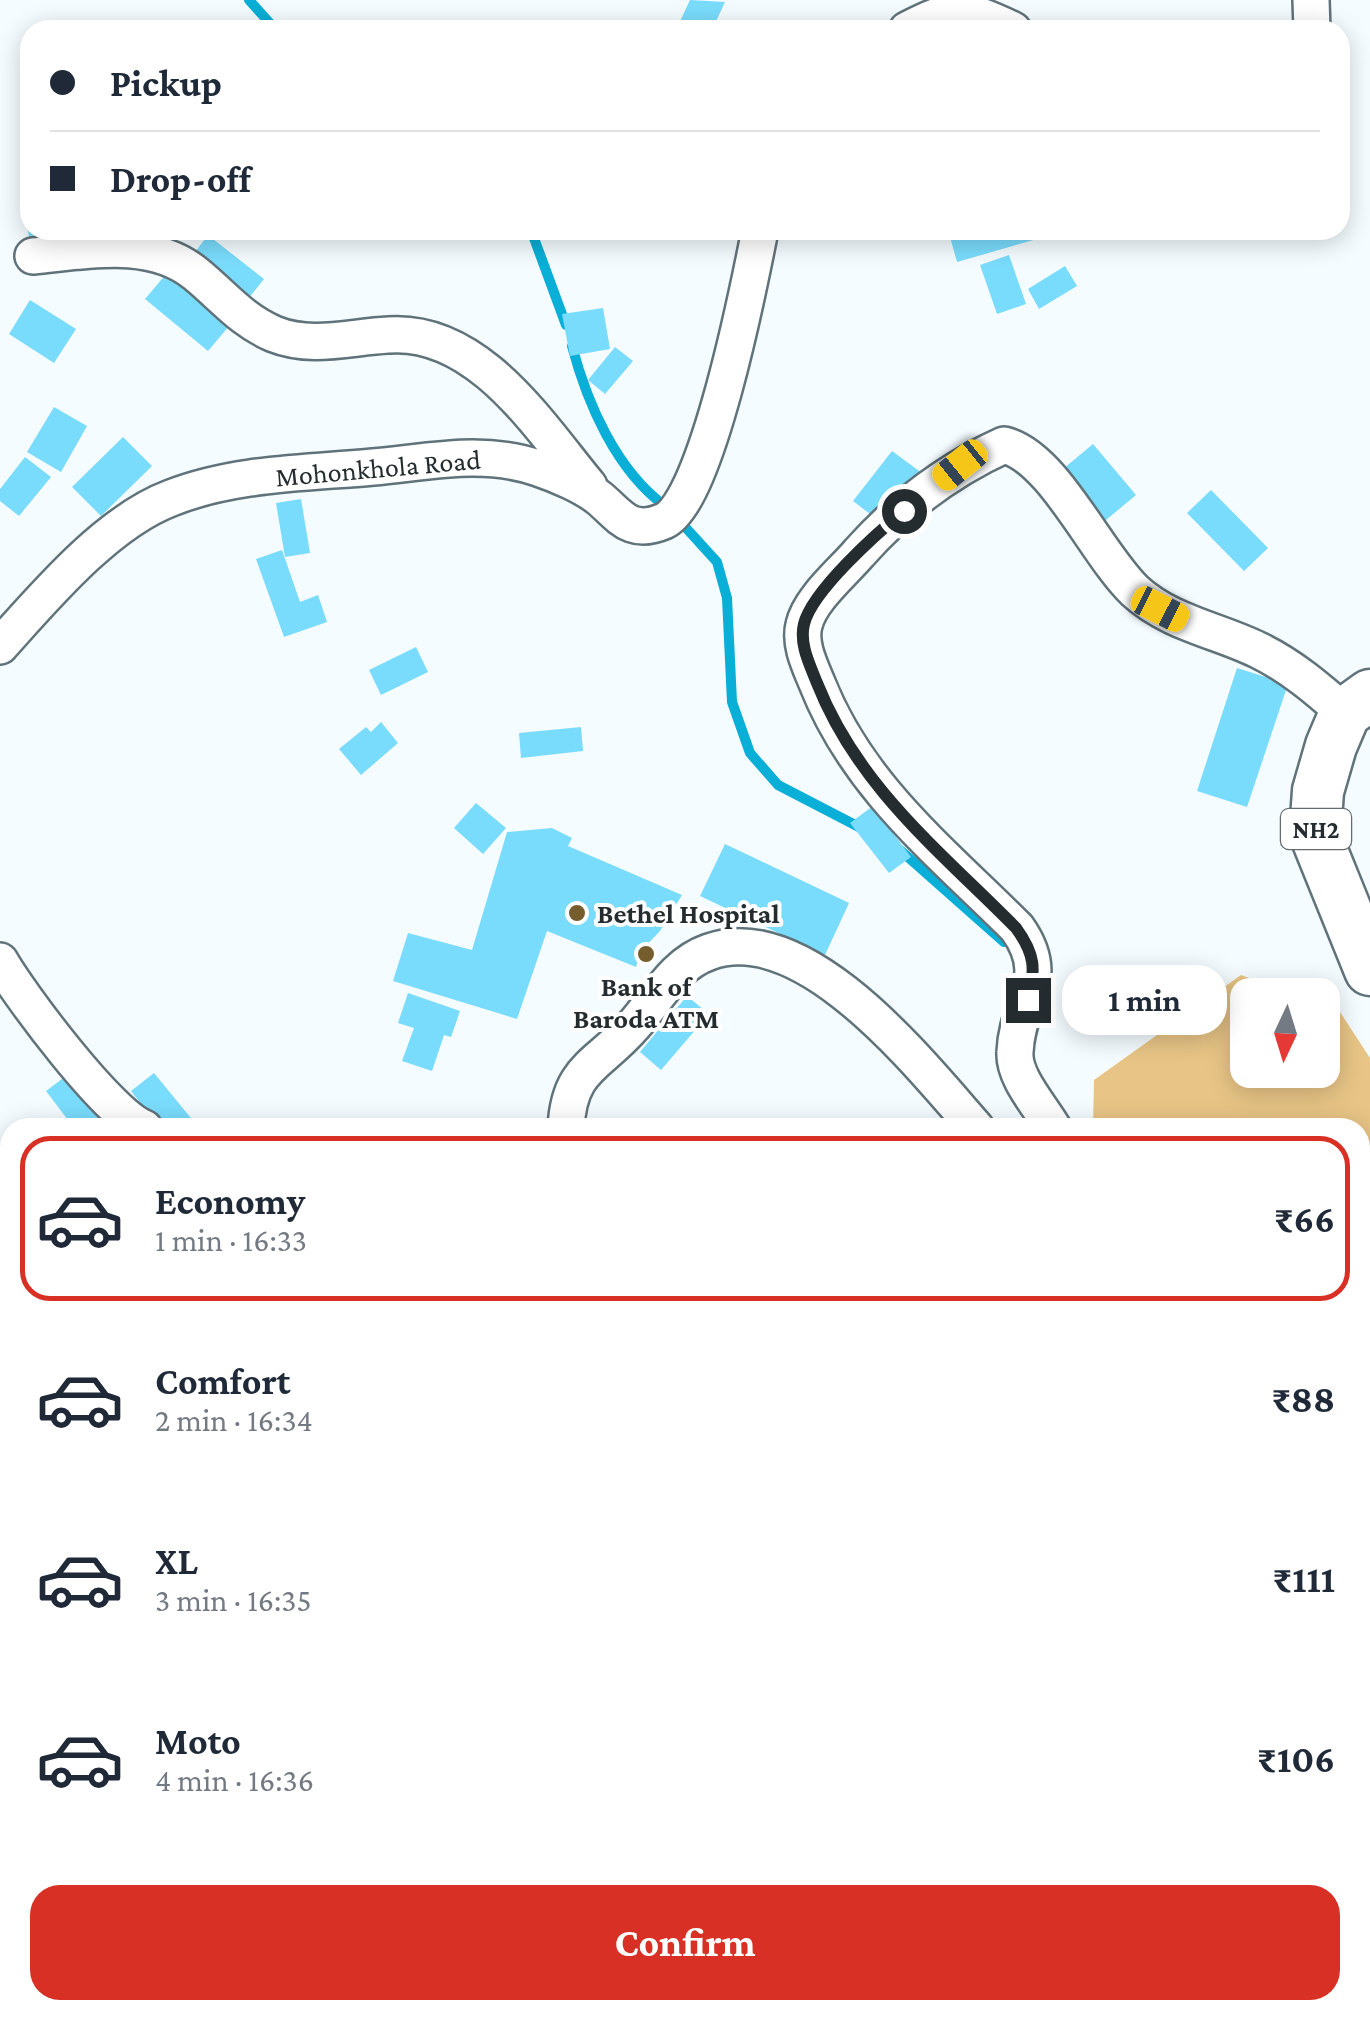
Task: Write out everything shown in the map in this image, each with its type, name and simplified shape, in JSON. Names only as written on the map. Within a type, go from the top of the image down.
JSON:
[{"type":"highway","name":"NH2","points":[[1357,704],[1318,790],[1315,834],[1370,970]]},
{"type":"street","points":[[927,20],[947,10],[968,10],[990,20]]},
{"type":"street","name":"Mohonkhola Road","points":[[0,646],[112,534],[170,498],[328,468],[501,457],[542,469],[599,498],[616,519],[643,525],[665,521],[682,505],[723,390],[758,240]]},
{"type":"street","points":[[33,256],[125,248],[165,256],[194,272],[234,312],[296,342],[394,334],[463,355],[488,371],[523,407],[599,498]]},
{"type":"street","points":[[1047,1118],[1016,1066],[1014,1051],[1035,972],[1032,949],[1003,914],[896,812],[858,764],[826,707],[808,662],[804,622],[812,608],[876,534],[960,465],[1004,445],[1028,457],[1110,566],[1138,594],[1196,627],[1256,649],[1357,704]]},
{"type":"street","points":[[567,1118],[568,1098],[580,1074],[632,1028],[676,972],[710,951],[756,948],[796,962],[864,1007],[967,1118]]},
{"type":"street","points":[[0,961],[78,1064],[131,1118]]},
{"type":"shaded area","points":[[1230,983],[1230,1088],[1340,1088],[1340,1012],[1370,1058],[1370,1118],[1093,1118],[1094,1080]]},
{"type":"building","points":[[690,0],[725,2],[717,20],[681,20]]},
{"type":"building","points":[[30,240],[85,240],[32,251]]},
{"type":"building","points":[[204,240],[214,240],[264,279],[244,304],[189,260]]},
{"type":"building","points":[[951,240],[1034,240],[957,262]]},
{"type":"building","points":[[1009,255],[1026,304],[997,314],[980,265]]},
{"type":"building","points":[[1065,266],[1077,286],[1039,309],[1028,289]]},
{"type":"building","points":[[167,273],[230,325],[208,351],[145,299]]},
{"type":"building","points":[[30,300],[76,329],[54,363],[9,334]]},
{"type":"building","points":[[603,308],[610,349],[570,356],[562,314]]},
{"type":"building","points":[[615,347],[633,361],[605,394],[588,380]]},
{"type":"building","points":[[54,407],[87,426],[61,472],[27,452]]},
{"type":"building","points":[[123,437],[152,466],[101,516],[72,487]]},
{"type":"building","points":[[1093,444],[1136,495],[1100,525],[1057,474]]},
{"type":"building","points":[[892,451],[926,476],[887,527],[853,501]]},
{"type":"building","points":[[25,457],[51,477],[19,516],[0,501],[0,489]]},
{"type":"building","points":[[1211,490],[1268,548],[1244,571],[1187,513]]},
{"type":"building","points":[[301,499],[310,553],[285,557],[276,503]]},
{"type":"building","points":[[282,550],[300,602],[318,595],[327,622],[284,637],[256,559]]},
{"type":"building","points":[[416,647],[428,672],[381,695],[369,670]]},
{"type":"building","points":[[1237,668],[1288,684],[1247,807],[1197,791]]},
{"type":"building","points":[[381,722],[398,743],[361,775],[339,749],[366,727],[371,732]]},
{"type":"building","points":[[581,727],[583,751],[521,758],[519,733]]},
{"type":"building","points":[[476,803],[506,828],[483,854],[454,828]]},
{"type":"building","points":[[873,806],[911,857],[889,873],[850,823]]},
{"type":"building","name":"Bethel Hospital","points":[[552,828],[572,838],[568,846],[682,895],[660,931],[640,952],[636,967],[547,931],[517,1019],[393,981],[408,933],[472,950],[507,832]]},
{"type":"building","points":[[725,844],[849,903],[825,955],[700,896]]},
{"type":"building","points":[[408,993],[460,1011],[451,1037],[444,1035],[432,1071],[402,1061],[414,1028],[398,1023]]},
{"type":"building","points":[[687,996],[709,1014],[661,1070],[640,1052]]},
{"type":"building","points":[[70,1073],[105,1118],[66,1118],[46,1091]]},
{"type":"building","points":[[154,1073],[191,1118],[152,1118],[131,1091]]},
{"type":"waterway","points":[[249,0],[267,20]]},
{"type":"waterway","points":[[535,240],[566,325]]},
{"type":"waterway","points":[[572,346],[595,412],[618,455],[665,506]]},
{"type":"waterway","points":[[687,529],[717,562],[727,598],[732,702],[750,753],[778,785],[859,827]]},
{"type":"waterway","points":[[900,850],[1004,942]]},
{"type":"place","name":"Bethel Hospital","points":[[577,913]]},
{"type":"place","name":"Bank of Baroda ATM","points":[[646,954]]},
{"type":"route","points":[[904,511],[876,534],[812,608],[804,622],[808,662],[826,707],[858,764],[896,812],[990,901],[1032,949],[1035,972],[1028,1000]]}]
